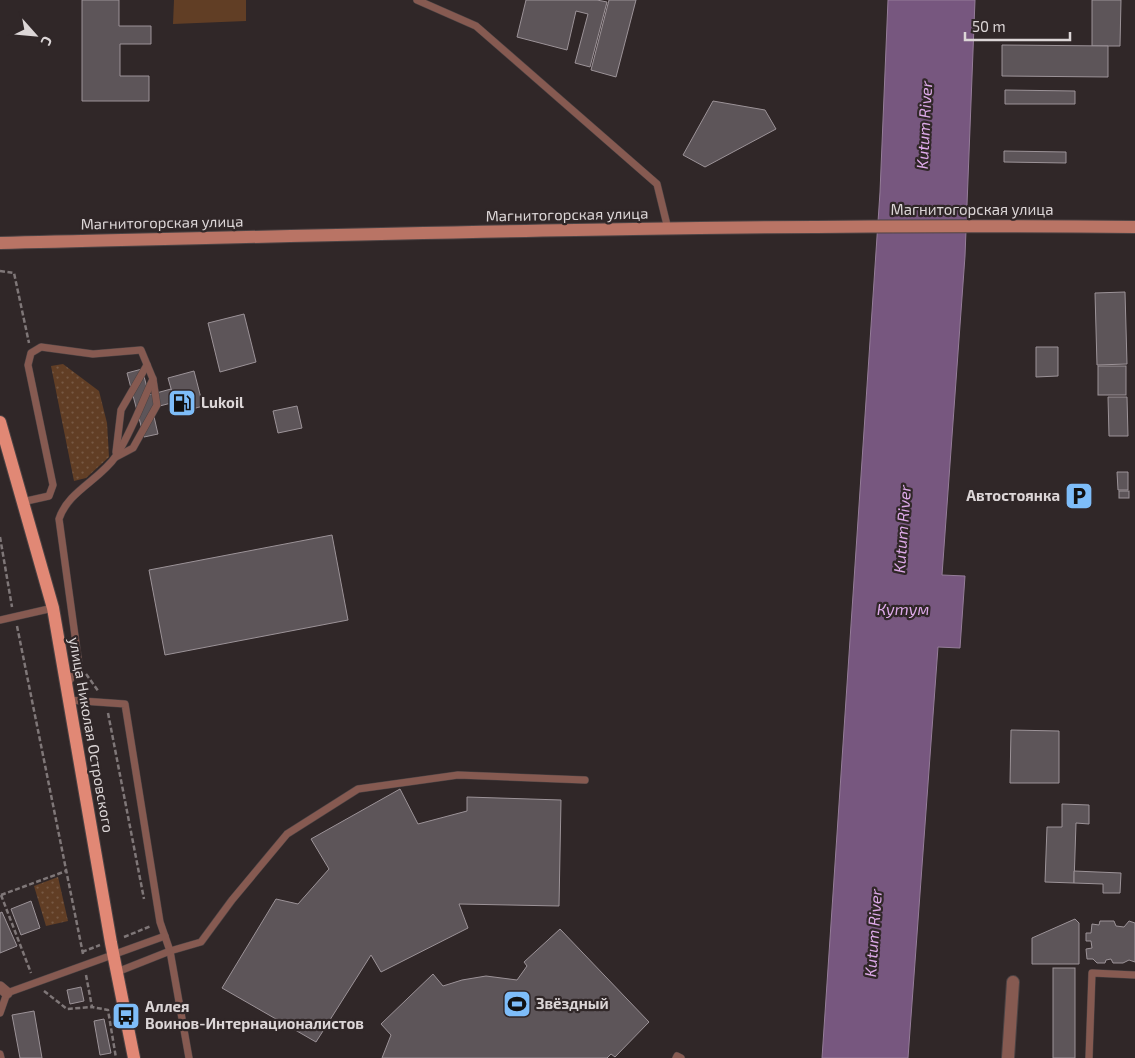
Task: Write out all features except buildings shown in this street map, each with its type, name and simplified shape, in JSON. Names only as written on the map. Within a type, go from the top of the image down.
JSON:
[{"type":"main road","name":"Магнитогорская улица","points":[[0,243],[784,227],[1014,225],[1135,227]]},
{"type":"main road","name":"улица Николая Островского","points":[[0,422],[53,608],[134,1058]]},
{"type":"street","points":[[1008,1058],[1013,982]]},
{"type":"lane","points":[[417,0],[476,26],[657,184],[668,229]]},
{"type":"lane","points":[[22,502],[49,496],[53,485],[28,365],[31,353],[41,347],[92,354],[141,350],[153,379],[157,405],[133,448],[116,457],[67,504],[62,509],[59,519],[79,665],[67,694],[106,703],[125,704],[160,922],[170,951],[190,1058]]},
{"type":"lane","points":[[116,457],[121,410],[147,365]]},
{"type":"lane","points":[[116,457],[153,379]]},
{"type":"lane","points":[[0,620],[53,608]]},
{"type":"lane","points":[[117,972],[170,951],[201,942],[232,900],[287,834],[358,789],[458,775],[585,780]]},
{"type":"lane","points":[[0,1013],[4,990],[35,983],[164,936]]},
{"type":"lane","points":[[1089,1058],[1092,973],[1135,975]]},
{"type":"lane","points":[[0,1054],[1,1058]]},
{"type":"lane","points":[[676,1058],[676,1056],[681,1058]]},
{"type":"path","points":[[0,271],[14,273],[31,353]]},
{"type":"path","points":[[0,537],[92,1007]]},
{"type":"path","points":[[79,665],[106,703],[146,908]]},
{"type":"path","points":[[66,871],[1,896],[35,983],[66,1009],[92,1007],[108,1010],[116,1058]]},
{"type":"path","points":[[148,918],[150,927]]},
{"type":"shaded area","points":[[174,0],[246,0],[246,21],[173,24]]},
{"type":"shaded area","points":[[63,364],[99,391],[107,423],[109,457],[86,478],[74,481],[51,366]]},
{"type":"shaded area","points":[[58,877],[68,921],[46,926],[34,886]]},
{"type":"water","name":"Кутум","points":[[888,0],[975,0],[965,256],[942,575],[965,576],[960,648],[938,647],[908,1058],[822,1058],[880,192]]},
{"type":"place","name":"Lukoil","points":[[182,403]]},
{"type":"place","name":"Автостоянка","points":[[1079,496]]},
{"type":"place","name":"Звёздный","points":[[517,1004]]},
{"type":"place","name":"Аллея Воинов-Интернационалистов","points":[[126,1016]]},
{"type":"water label","name":"Kutum River","points":[[924,125]]},
{"type":"water label","name":"Kutum River","points":[[902,529]]},
{"type":"water label","name":"Kutum River","points":[[873,933]]}]
